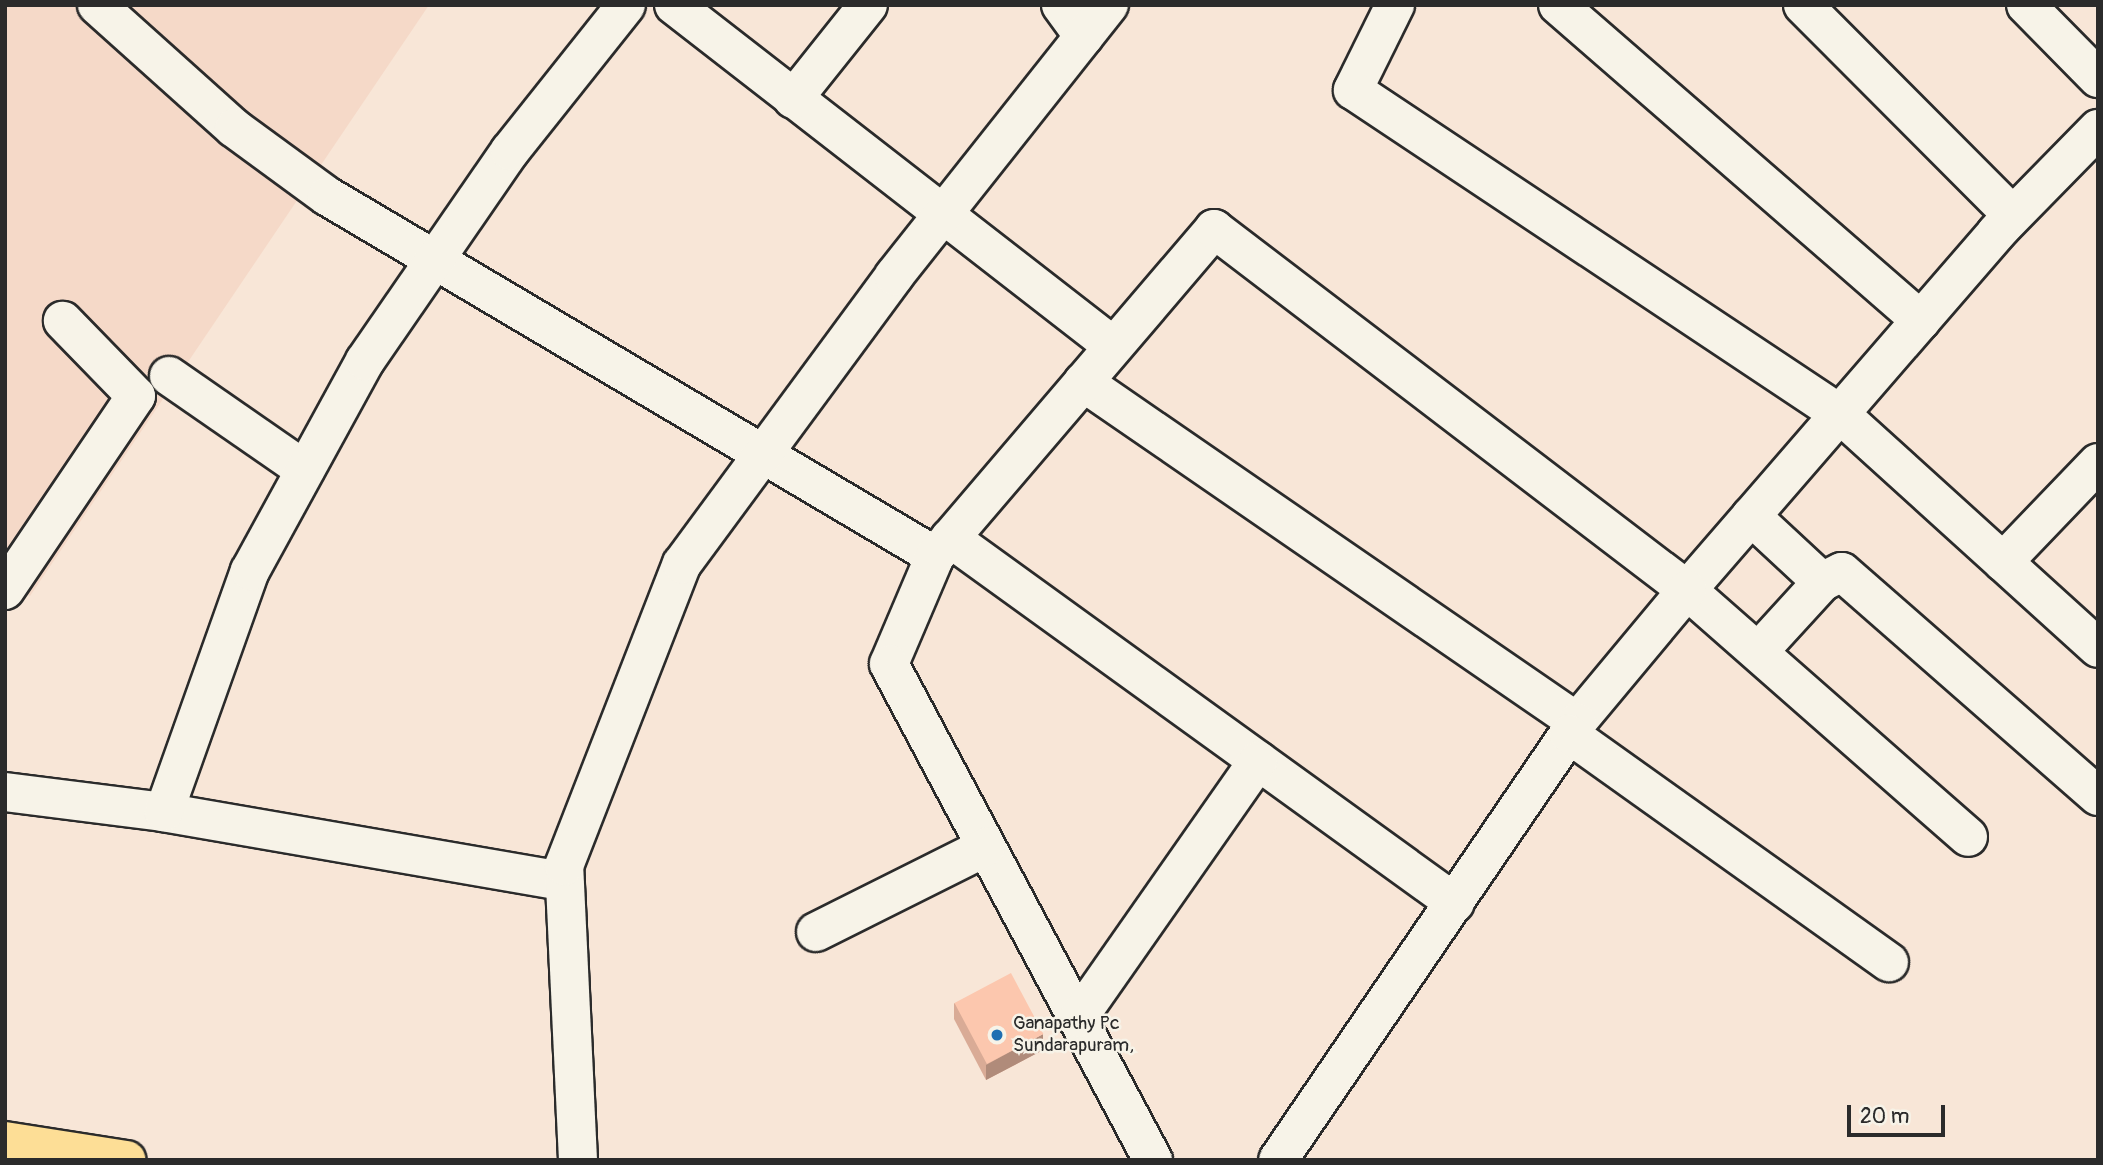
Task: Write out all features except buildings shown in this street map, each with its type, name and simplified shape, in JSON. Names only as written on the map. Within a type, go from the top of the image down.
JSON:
[{"type":"highway","points":[[5,1141],[127,1160]]},
{"type":"street","points":[[97,5],[234,128],[327,196],[436,258],[761,457],[943,547],[1258,761],[1455,903]]},
{"type":"street","points":[[164,812],[250,570],[365,361],[510,151],[626,5]]},
{"type":"street","points":[[674,5],[942,217],[1113,346]]},
{"type":"street","points":[[793,99],[868,5]]},
{"type":"street","points":[[1060,5],[1084,37]]},
{"type":"street","points":[[578,1160],[562,881],[682,564],[942,217],[1109,5]]},
{"type":"street","points":[[1395,5],[1353,90],[1840,414],[2098,648]]},
{"type":"street","points":[[1558,5],[1921,320]]},
{"type":"street","points":[[1278,1160],[1573,728],[1687,590],[2012,215],[1803,5]]},
{"type":"street","points":[[2026,5],[2098,78]]},
{"type":"street","points":[[1995,235],[2098,130]]},
{"type":"street","points":[[1153,1160],[889,664],[943,547],[1213,229],[1687,590],[1968,837]]},
{"type":"street","points":[[5,590],[136,396],[63,321]]},
{"type":"street","points":[[169,376],[305,470]]},
{"type":"street","points":[[1083,382],[1573,728],[1889,962]]},
{"type":"street","points":[[2003,562],[2098,463]]},
{"type":"street","points":[[1751,516],[1822,582]]},
{"type":"street","points":[[1759,651],[1833,573],[1852,578],[2098,796]]},
{"type":"street","points":[[1078,1018],[1258,761]]},
{"type":"street","points":[[5,792],[164,812],[562,881]]},
{"type":"street","points":[[816,932],[986,847]]},
{"type":"shaded area","points":[[5,5],[429,5],[30,596],[5,580]]},
{"type":"place","name":"Ganapathy Pc Sundarapuram,","points":[[997,1035]]}]
